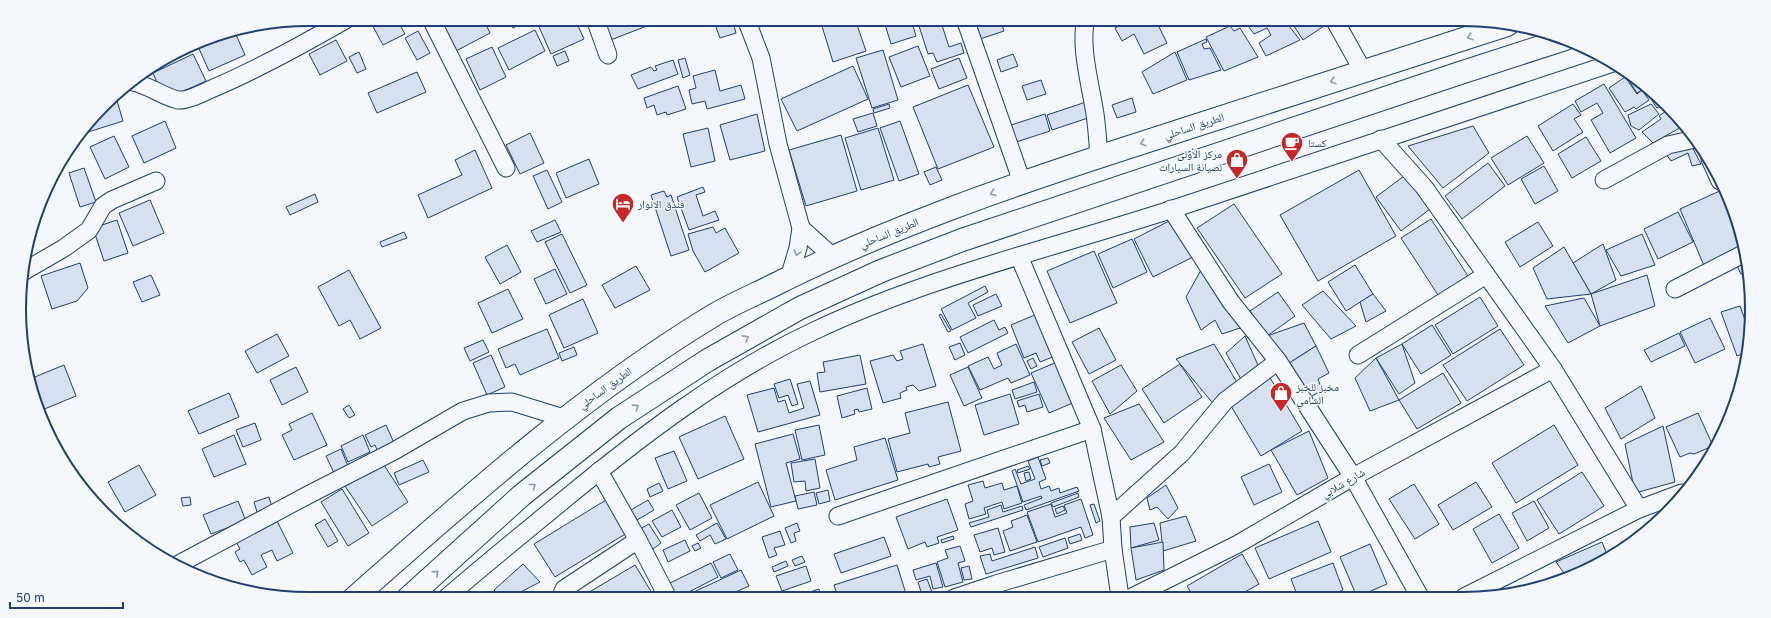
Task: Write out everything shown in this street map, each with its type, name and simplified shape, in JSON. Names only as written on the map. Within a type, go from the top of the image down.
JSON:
[{"type":"highway","name":"الطريق الساحلي","points":[[361,592],[489,479],[564,418],[633,367],[716,314],[832,256],[908,225],[1022,182],[1498,28]]},
{"type":"highway","points":[[415,592],[522,495],[619,418],[708,360],[800,308],[881,271],[962,240],[1556,42]]},
{"type":"street","points":[[138,83],[178,100],[194,96],[230,82],[291,51],[335,26]]},
{"type":"street","points":[[435,26],[506,168]]},
{"type":"street","points":[[598,26],[608,55]]},
{"type":"street","points":[[749,26],[761,58],[778,144],[801,228],[798,248],[789,278]]},
{"type":"street","points":[[967,26],[1022,182]]},
{"type":"street","points":[[1084,26],[1087,67],[1095,115],[1099,157]]},
{"type":"street","points":[[1338,26],[1363,71]]},
{"type":"street","points":[[452,592],[599,471],[677,411],[733,375],[813,331],[901,295],[1019,256],[1171,210],[1606,65]]},
{"type":"street","points":[[1381,139],[1424,187],[1553,369],[1639,509]]},
{"type":"street","points":[[1604,180],[1668,145],[1689,140]]},
{"type":"street","points":[[29,269],[64,248],[89,230],[103,206],[112,200],[156,182]]},
{"type":"street","points":[[1171,210],[1231,302],[1278,361],[1353,477],[1417,592]]},
{"type":"street","points":[[801,228],[832,256]]},
{"type":"street","points":[[1675,289],[1740,255]]},
{"type":"street","points":[[1019,256],[1092,429],[1111,517],[1113,550],[1119,592]]},
{"type":"street","points":[[1358,355],[1486,275]]},
{"type":"street","points":[[1111,517],[1182,452],[1225,401],[1278,361]]},
{"type":"street","name":"شارع شلابي","points":[[1142,592],[1238,544],[1353,477],[1553,369]]},
{"type":"street","points":[[182,562],[394,451],[463,411],[488,403],[512,402],[564,418]]},
{"type":"street","points":[[838,516],[1092,429]]},
{"type":"street","points":[[599,471],[638,540],[665,592]]},
{"type":"street","points":[[1475,591],[1639,509],[1676,494]]},
{"type":"street","points":[[563,592],[564,589],[638,540]]},
{"type":"street","points":[[972,592],[1113,550]]},
{"type":"building","points":[[373,26],[401,26],[405,34],[383,45]]},
{"type":"building","points":[[486,26],[490,33],[456,51],[443,27]]},
{"type":"building","points":[[539,26],[578,26],[584,39],[551,54]]},
{"type":"building","points":[[603,26],[647,26],[608,41]]},
{"type":"building","points":[[716,26],[734,26],[736,33],[720,38]]},
{"type":"building","points":[[822,26],[857,26],[866,51],[833,62]]},
{"type":"building","points":[[886,26],[913,26],[916,36],[891,44]]},
{"type":"building","points":[[919,26],[942,26],[949,47],[961,43],[964,53],[937,62],[933,53],[928,54]]},
{"type":"building","points":[[1002,26],[1004,31],[980,39],[976,27]]},
{"type":"building","points":[[1119,26],[1158,26],[1167,43],[1144,54],[1134,34],[1122,41],[1115,28]]},
{"type":"building","points":[[1230,26],[1234,31],[1240,28],[1258,57],[1224,71],[1206,37]]},
{"type":"building","points":[[1248,26],[1289,26],[1300,40],[1266,56],[1259,43],[1271,35],[1267,28],[1254,34]]},
{"type":"building","points":[[1294,26],[1324,26],[1303,40]]},
{"type":"building","points":[[535,30],[545,51],[509,70],[498,48]]},
{"type":"building","points":[[418,31],[430,53],[417,60],[405,38]]},
{"type":"building","points":[[237,36],[245,55],[209,71],[199,49]]},
{"type":"building","points":[[1206,39],[1207,42],[1202,44],[1204,49],[1210,48],[1221,70],[1189,80],[1177,52]]},
{"type":"building","points":[[336,40],[347,61],[320,75],[309,54]]},
{"type":"building","points":[[918,46],[930,76],[901,87],[889,57]]},
{"type":"building","points":[[492,47],[506,77],[480,90],[466,59]]},
{"type":"building","points":[[883,50],[898,100],[872,108],[856,58]]},
{"type":"building","points":[[565,51],[569,61],[557,66],[553,56]]},
{"type":"building","points":[[359,52],[366,69],[357,73],[349,57]]},
{"type":"building","points":[[1175,52],[1187,80],[1153,94],[1142,72]]},
{"type":"building","points":[[193,54],[206,81],[177,94],[159,87],[153,73]]},
{"type":"building","points":[[1013,54],[1018,66],[1001,72],[997,60]]},
{"type":"building","points":[[685,58],[690,75],[683,78],[678,60]]},
{"type":"building","points":[[959,58],[967,78],[939,89],[931,69]]},
{"type":"building","points":[[673,60],[678,74],[638,89],[631,75],[651,67],[654,71],[657,70],[655,66]]},
{"type":"building","points":[[853,66],[868,99],[797,131],[781,99]]},
{"type":"building","points":[[715,70],[720,91],[741,85],[745,99],[707,109],[705,101],[692,104],[689,90],[696,88],[693,76]]},
{"type":"building","points":[[417,72],[426,92],[377,113],[368,93]]},
{"type":"building","points":[[1624,78],[1637,94],[1642,90],[1649,100],[1636,109],[1634,107],[1625,112],[1609,88]]},
{"type":"building","points":[[1041,80],[1046,94],[1027,100],[1022,86]]},
{"type":"building","points":[[1629,81],[1642,90],[1637,93]]},
{"type":"building","points":[[1604,84],[1636,138],[1610,153],[1591,120],[1603,113],[1597,103],[1581,112],[1575,101]]},
{"type":"building","points":[[968,85],[994,147],[938,169],[913,107]]},
{"type":"building","points":[[678,86],[686,109],[667,115],[666,112],[657,115],[654,105],[647,108],[644,98]]},
{"type":"building","points":[[1649,96],[1660,107],[1657,108]]},
{"type":"building","points":[[1132,98],[1136,112],[1117,118],[1112,105]]},
{"type":"building","points":[[117,101],[123,121],[88,132]]},
{"type":"building","points":[[1086,102],[1091,117],[1052,130],[1047,115]]},
{"type":"building","points":[[889,104],[890,108],[874,113],[873,109]]},
{"type":"building","points":[[1573,104],[1581,115],[1574,119],[1583,132],[1553,151],[1538,126]]},
{"type":"building","points":[[1651,104],[1659,114],[1639,130],[1631,126],[1628,115]]},
{"type":"building","points":[[1665,112],[1680,128],[1653,143],[1642,132],[1661,119],[1659,116]]},
{"type":"building","points":[[873,113],[877,126],[858,132],[853,119]]},
{"type":"building","points":[[757,114],[765,151],[730,160],[720,125]]},
{"type":"building","points":[[1045,114],[1050,131],[1010,144],[1005,127]]},
{"type":"building","points":[[165,121],[176,148],[144,163],[132,136]]},
{"type":"building","points":[[900,121],[919,174],[899,181],[880,128]]},
{"type":"building","points":[[1473,126],[1489,153],[1443,188],[1408,146]]},
{"type":"building","points":[[708,128],[715,161],[691,167],[683,134]]},
{"type":"building","points":[[878,128],[894,180],[861,190],[845,138]]},
{"type":"building","points":[[530,133],[544,163],[520,174],[506,145]]},
{"type":"building","points":[[841,135],[857,191],[806,206],[789,150]]},
{"type":"building","points":[[114,136],[129,167],[105,179],[90,147]]},
{"type":"building","points":[[1527,136],[1544,163],[1508,185],[1491,158]]},
{"type":"building","points":[[1586,137],[1601,161],[1572,178],[1558,154]]},
{"type":"building","points":[[1690,143],[1701,164],[1692,166],[1688,153],[1671,161],[1666,154]]},
{"type":"building","points":[[475,150],[492,188],[428,218],[418,195],[462,175],[455,160]]},
{"type":"building","points":[[589,159],[599,184],[566,198],[556,173]]},
{"type":"building","points":[[1488,163],[1505,186],[1462,219],[1445,196]]},
{"type":"building","points":[[1544,166],[1558,191],[1535,204],[1521,179]]},
{"type":"building","points":[[936,167],[942,180],[930,185],[924,172]]},
{"type":"building","points":[[84,168],[96,202],[80,207],[69,173]]},
{"type":"building","points":[[547,170],[562,202],[548,209],[533,176]]},
{"type":"building","points":[[1359,170],[1396,236],[1318,281],[1280,215]]},
{"type":"building","points":[[1404,176],[1430,209],[1401,231],[1376,197]]},
{"type":"building","points":[[703,187],[705,192],[696,195],[703,216],[715,211],[719,220],[689,230],[677,197]]},
{"type":"building","points":[[664,191],[667,197],[671,195],[689,250],[671,256],[651,195]]},
{"type":"building","points":[[1719,191],[1730,218],[1739,252],[1720,256],[1722,260],[1705,268],[1680,209]]},
{"type":"building","points":[[315,194],[318,202],[290,215],[286,207]]},
{"type":"building","points":[[150,200],[164,233],[133,246],[119,213]]},
{"type":"building","points":[[1234,204],[1282,274],[1245,298],[1197,228]]},
{"type":"building","points":[[1678,212],[1693,242],[1658,259],[1644,229]]},
{"type":"building","points":[[1175,218],[1195,256],[1153,277],[1134,239]]},
{"type":"building","points":[[1431,219],[1468,276],[1438,295],[1401,238]]},
{"type":"building","points":[[117,220],[128,253],[104,261],[93,228]]},
{"type":"building","points":[[555,220],[561,232],[537,242],[531,231]]},
{"type":"building","points":[[1538,222],[1553,246],[1520,267],[1505,242]]},
{"type":"building","points":[[713,227],[716,233],[725,228],[739,253],[705,272],[693,251],[688,234]]},
{"type":"building","points":[[404,232],[407,238],[382,247],[380,242]]},
{"type":"building","points":[[562,234],[587,285],[570,293],[545,242]]},
{"type":"building","points":[[1642,234],[1655,265],[1621,276],[1606,250]]},
{"type":"building","points":[[1132,239],[1147,272],[1113,288],[1098,254]]},
{"type":"building","points":[[1603,244],[1616,280],[1591,294],[1573,263]]},
{"type":"building","points":[[507,245],[521,272],[500,284],[485,257]]},
{"type":"building","points":[[1564,247],[1591,294],[1547,299],[1533,268]]},
{"type":"building","points":[[1094,251],[1117,303],[1070,323],[1047,271]]},
{"type":"building","points":[[1741,262],[1743,273],[1741,274],[1736,264]]},
{"type":"building","points":[[80,263],[88,288],[77,301],[52,309],[41,276]]},
{"type":"building","points":[[1355,265],[1373,294],[1346,311],[1328,282]]},
{"type":"building","points":[[636,266],[650,290],[615,308],[602,285]]},
{"type":"building","points":[[555,269],[567,294],[546,304],[534,279]]},
{"type":"building","points":[[349,270],[381,328],[360,339],[350,320],[339,326],[318,287]]},
{"type":"building","points":[[1201,270],[1243,327],[1222,334],[1215,320],[1201,330],[1186,297]]},
{"type":"building","points":[[151,275],[160,295],[142,302],[133,282]]},
{"type":"building","points":[[1647,275],[1655,306],[1600,326],[1591,294]]},
{"type":"building","points":[[985,286],[988,292],[968,303],[976,318],[952,330],[941,309]]},
{"type":"building","points":[[508,289],[523,319],[492,333],[478,303]]},
{"type":"building","points":[[1323,291],[1356,326],[1331,339],[1302,305]]},
{"type":"building","points":[[1278,292],[1295,316],[1267,336],[1250,311]]},
{"type":"building","points":[[996,294],[1002,306],[978,316],[973,305]]},
{"type":"building","points":[[1373,294],[1386,311],[1366,322],[1360,302]]},
{"type":"building","points":[[1480,297],[1498,326],[1453,354],[1435,325]]},
{"type":"building","points":[[1584,298],[1600,326],[1568,343],[1545,306]]},
{"type":"building","points":[[583,299],[598,333],[564,348],[549,315]]},
{"type":"building","points":[[1740,306],[1744,319],[1742,354],[1737,356],[1721,312]]},
{"type":"building","points":[[941,314],[951,331],[948,332],[939,315]]},
{"type":"building","points":[[1037,314],[1055,356],[1040,362],[1036,353],[1024,358],[1011,325]]},
{"type":"building","points":[[1710,318],[1725,349],[1695,363],[1680,332]]},
{"type":"building","points":[[994,320],[999,330],[1005,327],[1008,333],[968,353],[960,337]]},
{"type":"building","points":[[1304,323],[1316,346],[1286,365],[1267,336]]},
{"type":"building","points":[[1432,325],[1451,355],[1421,374],[1402,344]]},
{"type":"building","points":[[1099,328],[1116,360],[1089,374],[1072,342]]},
{"type":"building","points":[[547,329],[559,358],[520,375],[515,364],[506,368],[498,349]]},
{"type":"building","points":[[1500,329],[1524,365],[1467,401],[1443,365]]},
{"type":"building","points":[[1679,333],[1685,346],[1651,362],[1644,350]]},
{"type":"building","points":[[277,334],[289,356],[257,373],[245,351]]},
{"type":"building","points":[[1245,336],[1261,372],[1242,381],[1226,353]]},
{"type":"building","points":[[483,340],[489,352],[470,361],[464,348]]},
{"type":"building","points":[[960,343],[965,355],[955,360],[949,347]]},
{"type":"building","points":[[923,344],[936,386],[919,391],[913,385],[906,387],[907,390],[900,393],[901,398],[883,403],[870,361],[893,355],[897,361],[903,359],[900,351]]},
{"type":"building","points":[[1016,344],[1030,375],[1011,383],[1008,378],[980,390],[968,366],[988,357],[994,369],[1002,365],[997,353]]},
{"type":"building","points":[[1214,344],[1238,384],[1216,407],[1176,359]]},
{"type":"building","points":[[1402,344],[1415,383],[1399,394],[1376,358]]},
{"type":"building","points":[[1316,346],[1329,373],[1318,379],[1322,390],[1309,398],[1286,365]]},
{"type":"building","points":[[574,347],[577,355],[562,361],[559,353]]},
{"type":"building","points":[[491,355],[505,387],[487,395],[473,363]]},
{"type":"building","points":[[860,355],[866,384],[820,392],[817,373],[825,372],[823,362]]},
{"type":"building","points":[[1033,358],[1037,366],[1031,369],[1027,361]]},
{"type":"building","points":[[1376,358],[1399,400],[1370,411],[1355,378]]},
{"type":"building","points":[[1057,362],[1075,402],[1049,413],[1031,373]]},
{"type":"building","points":[[1180,364],[1202,397],[1164,423],[1142,389]]},
{"type":"building","points":[[64,365],[76,396],[45,409],[35,377]]},
{"type":"building","points":[[1121,365],[1137,391],[1110,414],[1092,381]]},
{"type":"building","points":[[296,367],[308,392],[282,405],[270,380]]},
{"type":"building","points":[[968,367],[982,398],[964,406],[950,375]]},
{"type":"building","points":[[1443,373],[1461,403],[1417,429],[1399,400]]},
{"type":"building","points":[[1269,376],[1302,431],[1261,456],[1228,401]]},
{"type":"building","points":[[790,379],[798,404],[792,406],[788,395],[779,398],[774,384]]},
{"type":"building","points":[[810,381],[820,415],[758,432],[747,395],[774,388],[778,402],[785,400],[789,413],[804,408],[797,384]]},
{"type":"building","points":[[1034,382],[1037,392],[1015,399],[1012,390]]},
{"type":"building","points":[[1641,386],[1655,418],[1621,439],[1605,408]]},
{"type":"building","points":[[867,388],[872,409],[859,412],[858,409],[854,410],[855,414],[842,418],[837,396]]},
{"type":"building","points":[[229,393],[239,417],[199,434],[188,411]]},
{"type":"building","points":[[1010,394],[1019,424],[984,435],[975,405]]},
{"type":"building","points":[[1039,394],[1043,407],[1027,412],[1025,405],[1019,407],[1017,401]]},
{"type":"building","points":[[948,402],[961,451],[938,457],[940,464],[929,467],[928,464],[897,472],[888,439],[910,433],[905,413]]},
{"type":"building","points":[[1139,404],[1164,442],[1131,460],[1104,418]]},
{"type":"building","points":[[349,405],[355,415],[349,418],[343,409]]},
{"type":"building","points":[[312,413],[327,445],[294,460],[282,435],[292,430],[289,424]]},
{"type":"building","points":[[1698,413],[1711,442],[1708,448],[1694,454],[1690,453],[1680,457],[1666,427]]},
{"type":"building","points":[[725,416],[744,459],[698,479],[679,437]]},
{"type":"building","points":[[255,423],[261,440],[243,447],[236,430]]},
{"type":"building","points":[[386,425],[395,445],[378,452],[375,445],[371,447],[365,435]]},
{"type":"building","points":[[819,425],[825,455],[802,460],[795,430]]},
{"type":"building","points":[[1554,425],[1578,465],[1516,503],[1492,463]]},
{"type":"building","points":[[1663,426],[1675,482],[1635,493],[1625,444]]},
{"type":"building","points":[[1309,431],[1328,478],[1297,495],[1271,450]]},
{"type":"building","points":[[793,434],[800,459],[786,463],[796,501],[771,507],[755,444]]},
{"type":"building","points":[[234,435],[246,464],[214,477],[202,449]]},
{"type":"building","points":[[363,435],[370,452],[348,462],[341,446]]},
{"type":"building","points":[[885,438],[898,480],[835,500],[826,470],[857,460],[854,447]]},
{"type":"building","points":[[341,449],[348,466],[334,473],[326,456]]},
{"type":"building","points":[[674,451],[687,481],[668,489],[655,458]]},
{"type":"building","points":[[1038,457],[1046,479],[1039,482],[1041,489],[1049,486],[1051,491],[1059,488],[1060,493],[1077,487],[1079,491],[1026,510],[1024,505],[1042,498],[1041,496],[1023,502],[1012,471],[1015,469],[1021,484],[1035,479],[1028,461]]},
{"type":"building","points":[[1048,458],[1050,463],[1042,466],[1040,460]]},
{"type":"building","points":[[815,459],[820,488],[806,491],[805,481],[794,482],[791,463]]},
{"type":"building","points":[[423,460],[429,472],[399,485],[394,473]]},
{"type":"building","points":[[382,462],[408,502],[372,526],[345,486]]},
{"type":"building","points":[[1269,464],[1282,492],[1254,505],[1241,477]]},
{"type":"building","points":[[139,465],[156,495],[125,512],[108,482]]},
{"type":"building","points":[[1028,466],[1030,469],[1018,473],[1017,470]]},
{"type":"building","points":[[1029,472],[1031,479],[1026,481],[1024,473]]},
{"type":"building","points":[[1582,472],[1604,506],[1559,534],[1537,500]]},
{"type":"building","points":[[983,481],[985,488],[1002,483],[1004,490],[1017,486],[1022,503],[1004,509],[1002,502],[984,508],[986,514],[969,519],[965,504],[973,501],[968,485]]},
{"type":"building","points":[[758,482],[774,516],[727,539],[710,505]]},
{"type":"building","points":[[1476,482],[1492,507],[1453,530],[1438,505]]},
{"type":"building","points":[[659,483],[663,491],[650,497],[647,489]]},
{"type":"building","points":[[1414,484],[1439,524],[1415,539],[1389,499]]},
{"type":"building","points":[[1166,485],[1178,508],[1168,519],[1157,507],[1150,510],[1147,498]]},
{"type":"building","points":[[342,489],[369,533],[348,546],[321,502]]},
{"type":"building","points":[[828,490],[830,501],[819,504],[816,493]]},
{"type":"building","points":[[814,492],[817,505],[798,509],[795,496]]},
{"type":"building","points":[[699,493],[712,518],[690,530],[676,505]]},
{"type":"building","points":[[1078,493],[1079,497],[1053,507],[1051,503]]},
{"type":"building","points":[[190,497],[191,505],[183,506],[181,498]]},
{"type":"building","points":[[269,497],[272,507],[257,512],[254,502]]},
{"type":"building","points":[[947,499],[958,530],[937,537],[939,543],[927,547],[925,542],[908,549],[896,517]]},
{"type":"building","points":[[1081,499],[1093,535],[1085,538],[1081,527],[1038,542],[1027,512],[1051,504],[1055,517],[1067,513],[1064,505]]},
{"type":"building","points":[[606,500],[627,533],[555,577],[534,544]]},
{"type":"building","points":[[648,500],[654,510],[637,520],[631,510]]},
{"type":"building","points":[[238,501],[246,521],[211,534],[203,515]]},
{"type":"building","points":[[1534,501],[1549,528],[1527,541],[1512,513]]},
{"type":"building","points":[[1094,504],[1100,521],[1096,523],[1090,505]]},
{"type":"building","points":[[1001,505],[1003,512],[1022,506],[1023,510],[971,527],[969,523],[989,517],[987,510]]},
{"type":"building","points":[[1063,506],[1065,510],[1057,514],[1055,509]]},
{"type":"building","points":[[672,510],[681,527],[662,537],[652,521]]},
{"type":"building","points":[[1499,514],[1519,548],[1492,563],[1473,529]]},
{"type":"building","points":[[1027,515],[1037,542],[1010,551],[1003,531],[1013,527],[1011,521]]},
{"type":"building","points":[[1186,516],[1196,541],[1163,551],[1160,523]]},
{"type":"building","points":[[325,519],[338,541],[328,547],[315,525]]},
{"type":"building","points":[[277,521],[293,553],[277,561],[272,550],[261,555],[267,567],[252,575],[244,560],[240,562],[235,552],[240,549],[236,542]]},
{"type":"building","points":[[1318,521],[1331,552],[1269,579],[1255,548]]},
{"type":"building","points":[[717,523],[726,539],[715,544],[710,535],[700,541],[696,535]]},
{"type":"building","points":[[797,523],[800,531],[794,533],[796,541],[791,543],[785,528]]},
{"type":"building","points":[[1154,523],[1159,540],[1131,548],[1130,527]]},
{"type":"building","points":[[649,524],[661,543],[653,549],[640,529]]},
{"type":"building","points":[[998,528],[1005,552],[994,555],[992,548],[980,552],[974,535]]},
{"type":"building","points":[[780,531],[785,545],[774,548],[777,555],[769,558],[762,537]]},
{"type":"building","points":[[1080,534],[1082,540],[1070,544],[1068,538]]},
{"type":"building","points":[[953,536],[954,539],[942,543],[941,540]]},
{"type":"building","points":[[884,537],[891,556],[841,573],[834,554]]},
{"type":"building","points":[[1065,538],[1068,548],[1043,557],[1039,547]]},
{"type":"building","points":[[685,540],[690,551],[668,562],[663,550]]},
{"type":"building","points":[[1163,542],[1164,570],[1136,580],[1131,548]]},
{"type":"building","points":[[1602,542],[1606,553],[1587,563],[1564,573],[1556,562]]},
{"type":"building","points":[[698,543],[701,548],[695,551],[692,546]]},
{"type":"building","points":[[1370,544],[1387,584],[1369,592],[1355,592],[1340,557]]},
{"type":"building","points":[[960,546],[965,561],[958,563],[963,582],[945,587],[937,562],[948,558],[945,550]]},
{"type":"building","points":[[1035,547],[1038,558],[986,574],[980,556],[990,554],[992,561]]},
{"type":"building","points":[[730,554],[738,570],[721,578],[713,562]]},
{"type":"building","points":[[1242,554],[1259,584],[1245,592],[1191,592],[1187,586]]},
{"type":"building","points":[[802,556],[805,562],[795,566],[792,560]]},
{"type":"building","points":[[786,561],[788,566],[774,572],[772,567]]},
{"type":"building","points":[[711,563],[718,577],[689,592],[670,592],[666,585]]},
{"type":"building","points":[[936,563],[943,587],[933,589],[930,576],[916,580],[913,570]]},
{"type":"building","points":[[1333,563],[1343,590],[1338,592],[1296,592],[1291,579]]},
{"type":"building","points":[[523,564],[540,582],[521,592],[496,592],[494,590]]},
{"type":"building","points":[[635,565],[651,592],[589,592]]},
{"type":"building","points":[[897,565],[905,592],[836,592],[834,585]]},
{"type":"building","points":[[806,566],[811,581],[782,591],[776,576]]},
{"type":"building","points":[[969,566],[972,579],[964,580],[961,568]]},
{"type":"building","points":[[741,570],[749,586],[736,592],[694,592]]},
{"type":"building","points":[[927,579],[932,592],[921,592],[918,582]]},
{"type":"building","points":[[819,589],[820,592],[810,592]]},
{"type":"place","name":"كستا","points":[[1292,162]]},
{"type":"place","name":"مركز الأولى لصيانة السيارات","points":[[1237,180]]},
{"type":"place","name":"فندق الانوار","points":[[623,224]]},
{"type":"place","name":"مخبز للخبز الشامي","points":[[1281,412]]}]
